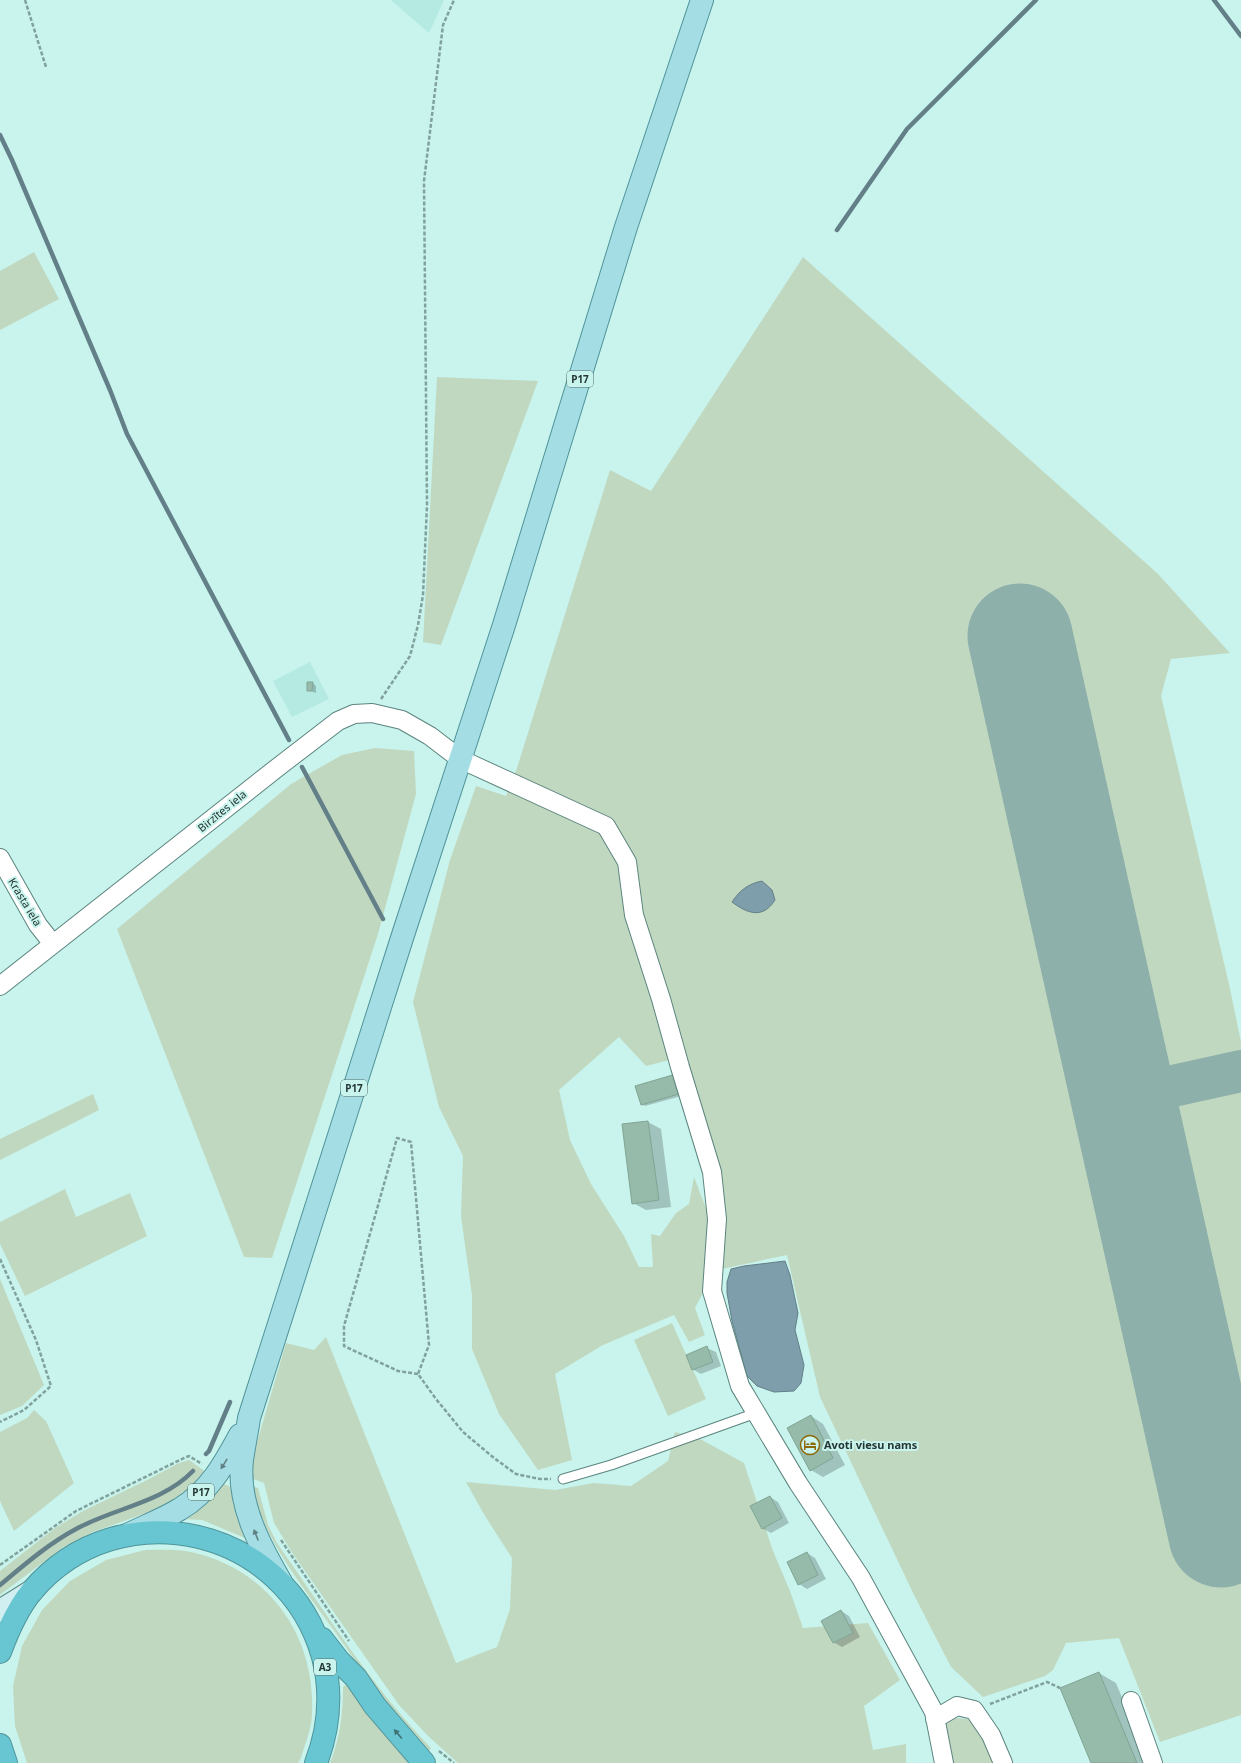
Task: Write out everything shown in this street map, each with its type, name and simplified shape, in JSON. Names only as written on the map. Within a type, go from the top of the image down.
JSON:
[{"type":"highway","name":"A3","points":[[0,1652],[7,1633],[18,1611],[32,1591],[53,1571],[83,1551],[103,1542],[124,1536],[148,1532],[173,1532],[197,1536],[220,1543],[247,1556],[262,1566],[280,1582],[298,1603],[311,1625],[339,1661],[356,1678],[374,1706],[430,1756]]},
{"type":"highway","name":"A3","points":[[311,1625],[323,1659],[328,1688],[326,1731],[316,1763]]},
{"type":"highway","points":[[0,1745],[6,1763]]},
{"type":"main road","name":"P17","points":[[280,1582],[265,1556],[255,1533],[245,1500],[242,1461],[249,1418],[552,474],[626,227],[702,0]]},
{"type":"main road","name":"P17","points":[[124,1536],[182,1508],[201,1492],[218,1474],[249,1418]]},
{"type":"main road","points":[[0,1611],[32,1591]]},
{"type":"street","name":"Birzītes iela","points":[[0,986],[154,866],[225,808],[338,721],[354,714],[372,713],[402,720],[430,736],[460,759],[606,826],[627,862],[634,915],[661,999],[712,1172],[717,1219],[712,1290],[740,1386],[798,1483],[861,1578],[934,1712],[944,1763]]},
{"type":"street","name":"Krasta iela","points":[[0,858],[38,925],[53,944]]},
{"type":"street","points":[[1131,1701],[1153,1763]]},
{"type":"street","points":[[935,1719],[957,1706],[974,1710],[991,1735],[1003,1763]]},
{"type":"lane","points":[[563,1479],[611,1465],[756,1413]]},
{"type":"path","points":[[25,0],[46,67]]},
{"type":"path","points":[[372,713],[410,656],[418,625],[423,595],[427,505],[424,181],[442,25],[454,0]]},
{"type":"path","points":[[418,1374],[428,1345],[411,1142],[397,1138],[344,1326],[344,1346],[398,1371],[418,1374],[463,1432],[516,1474],[540,1479],[563,1479]]},
{"type":"path","points":[[0,1259],[36,1340],[51,1386],[24,1410],[0,1422]]},
{"type":"path","points":[[0,1565],[76,1511],[184,1458],[189,1456],[204,1466]]},
{"type":"path","points":[[278,1536],[350,1643]]},
{"type":"path","points":[[974,1710],[1047,1682],[1060,1688]]},
{"type":"path","points":[[430,1756],[454,1763]]},
{"type":"shaded area","points":[[391,0],[444,0],[429,33]]},
{"type":"shaded area","points":[[310,662],[329,699],[292,717],[273,681]]},
{"type":"shaded area","points":[[762,881],[772,890],[775,900],[765,910],[755,913],[749,912],[732,902],[745,888]]},
{"type":"shaded area","points":[[785,1261],[790,1275],[798,1313],[795,1330],[804,1365],[801,1383],[794,1391],[774,1392],[757,1386],[747,1376],[732,1321],[727,1293],[727,1282],[731,1269]]},
{"type":"green space","points":[[34,252],[59,299],[0,330],[0,271]]},
{"type":"green space","points":[[803,257],[1157,573],[1230,653],[1171,659],[1161,696],[1229,984],[1241,1042],[1241,1715],[1160,1742],[1119,1638],[1066,1643],[1053,1670],[1045,1676],[983,1697],[951,1667],[914,1595],[820,1397],[787,1255],[717,1270],[722,1188],[673,1059],[646,1066],[619,1037],[559,1090],[570,1140],[591,1184],[624,1236],[639,1267],[653,1267],[651,1234],[660,1236],[676,1213],[689,1204],[694,1177],[707,1211],[706,1287],[695,1308],[705,1335],[689,1342],[674,1315],[603,1345],[555,1374],[572,1460],[538,1470],[499,1414],[472,1349],[472,1295],[461,1216],[463,1156],[439,1107],[413,1002],[450,860],[476,786],[506,796],[517,768],[610,470],[651,491]]},
{"type":"green space","points":[[437,377],[538,381],[441,645],[423,642]]},
{"type":"green space","points":[[375,748],[414,751],[416,794],[378,934],[272,1258],[244,1257],[117,929],[291,784],[342,755]]},
{"type":"green space","points":[[93,1094],[99,1110],[0,1160],[0,1139]]},
{"type":"green space","points":[[65,1189],[76,1217],[130,1193],[147,1236],[25,1296],[0,1244],[0,1222]]},
{"type":"green space","points":[[0,1279],[44,1385],[22,1406],[0,1415]]},
{"type":"green space","points":[[672,1323],[706,1399],[668,1416],[634,1340]]},
{"type":"green space","points":[[326,1337],[456,1663],[497,1647],[510,1609],[512,1558],[485,1516],[466,1482],[555,1490],[594,1483],[631,1486],[668,1461],[675,1432],[700,1439],[744,1463],[773,1551],[790,1591],[803,1628],[868,1623],[900,1680],[864,1706],[873,1750],[906,1744],[906,1763],[458,1763],[428,1736],[399,1705],[293,1554],[274,1523],[264,1483],[253,1479],[253,1456],[286,1343],[314,1350]]},
{"type":"green space","points":[[34,1410],[46,1421],[74,1483],[14,1531],[0,1501],[0,1432],[27,1418]]},
{"type":"green space","points":[[189,1460],[206,1472],[181,1496],[155,1510],[93,1532],[62,1548],[0,1595],[0,1571],[55,1528],[83,1511],[179,1463]]},
{"type":"green space","points":[[222,1483],[233,1488],[246,1536],[245,1538],[202,1520],[184,1519]]},
{"type":"green space","points":[[254,1487],[258,1488],[268,1525],[277,1543],[369,1674],[409,1724],[431,1748],[429,1751],[390,1708],[285,1561],[264,1522],[257,1504]]},
{"type":"green space","points":[[145,1550],[186,1551],[218,1561],[243,1573],[264,1590],[282,1610],[296,1633],[306,1658],[311,1685],[311,1725],[301,1758],[298,1763],[27,1763],[15,1726],[13,1686],[22,1646],[42,1610],[70,1581],[106,1560]]},
{"type":"green space","points":[[347,1684],[369,1714],[411,1763],[330,1763],[340,1726],[343,1687]]},
{"type":"green space","points":[[957,1718],[967,1719],[976,1724],[994,1763],[949,1763],[941,1731],[947,1721]]},
{"type":"building","points":[[307,682],[313,682],[312,691],[307,691]]},
{"type":"building","points":[[676,1074],[682,1093],[641,1105],[635,1086]]},
{"type":"building","points":[[648,1121],[659,1200],[632,1204],[622,1124]]},
{"type":"building","points":[[707,1346],[713,1362],[692,1370],[686,1355]]},
{"type":"building","points":[[811,1415],[833,1458],[810,1471],[787,1428]]},
{"type":"building","points":[[770,1496],[782,1518],[762,1529],[750,1506]]},
{"type":"building","points":[[807,1552],[818,1575],[798,1585],[787,1562]]},
{"type":"building","points":[[841,1610],[853,1633],[833,1643],[821,1621]]},
{"type":"building","points":[[1099,1672],[1137,1763],[1091,1763],[1060,1688]]},
{"type":"waterway","points":[[837,230],[907,129],[1036,0]]},
{"type":"waterway","points":[[1214,0],[1241,36]]},
{"type":"waterway","points":[[0,135],[110,390],[127,434],[289,740]]},
{"type":"waterway","points":[[302,767],[383,919]]},
{"type":"waterway","points":[[206,1454],[209,1451],[230,1402]]},
{"type":"waterway","points":[[0,1585],[36,1555],[76,1529],[167,1491],[181,1482],[193,1471]]},
{"type":"taxiway","points":[[1123,1097],[1241,1071]]},
{"type":"runway","points":[[1020,636],[1221,1535]]},
{"type":"place","name":"Avoti viesu nams","points":[[810,1445]]}]
